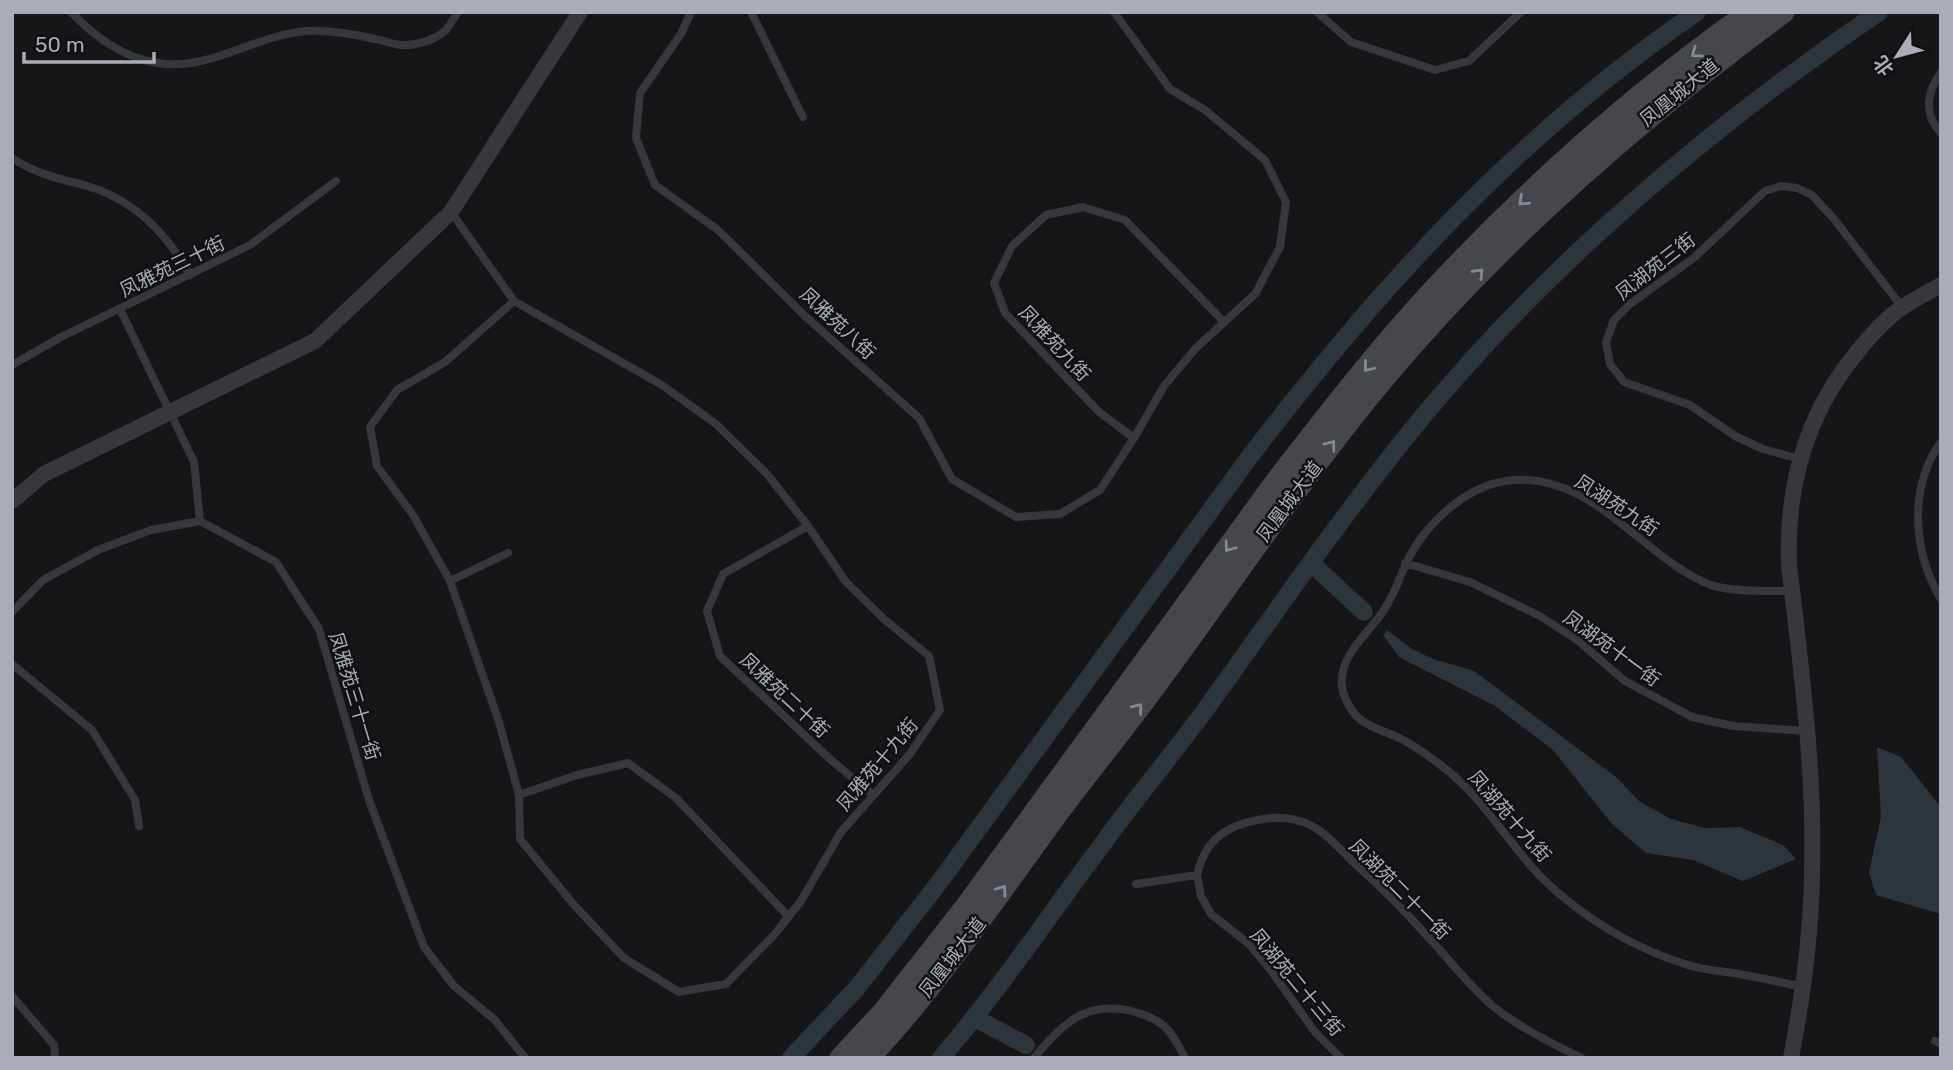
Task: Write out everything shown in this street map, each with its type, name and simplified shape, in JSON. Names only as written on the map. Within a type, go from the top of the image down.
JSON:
[{"type":"main road","name":"凤凰城大道","points":[[841,1058],[900,993],[967,906],[1280,477],[1329,413],[1412,315],[1454,269],[1562,163],[1681,64],[1751,12]]},
{"type":"main road","name":"凤凰城大道","points":[[867,1058],[932,984],[1332,443],[1422,334],[1486,265],[1569,184],[1684,87],[1783,12]]},
{"type":"street","points":[[12,501],[44,474],[315,341],[451,212],[580,12]]},
{"type":"street","points":[[1791,1058],[1803,987],[1812,870],[1808,731],[1788,538],[1800,459],[1819,410],[1839,375],[1863,344],[1902,307],[1941,285]]},
{"type":"lane","points":[[71,12],[88,30],[131,56],[180,65],[207,61],[272,37],[307,31],[343,32],[401,45],[425,42],[445,30],[458,12]]},
{"type":"lane","name":"凤雅苑八街","points":[[691,12],[681,34],[640,93],[636,138],[655,185],[718,230],[806,316],[919,418],[952,479],[1016,517],[1060,514],[1100,490],[1134,438]]},
{"type":"lane","points":[[751,12],[803,117]]},
{"type":"lane","points":[[1114,12],[1170,89],[1205,110],[1265,160],[1286,202],[1280,247],[1255,294],[1196,348],[1164,386],[1134,438]]},
{"type":"lane","points":[[1317,12],[1350,42],[1435,70],[1469,61],[1521,12]]},
{"type":"lane","points":[[1941,72],[1932,85],[1928,100],[1930,116],[1941,133]]},
{"type":"lane","points":[[12,158],[62,181],[108,193],[128,204],[164,235],[190,275]]},
{"type":"lane","name":"凤雅苑三十街","points":[[12,365],[61,337],[250,245],[336,181]]},
{"type":"lane","name":"凤湖苑三街","points":[[1800,459],[1763,449],[1735,436],[1690,405],[1624,382],[1610,364],[1606,341],[1614,320],[1630,304],[1695,257],[1765,191],[1781,186],[1797,188],[1812,195],[1834,219],[1902,307]]},
{"type":"lane","name":"凤雅苑九街","points":[[1134,438],[1099,412],[1005,313],[994,283],[1012,246],[1046,215],[1083,207],[1125,220],[1224,321]]},
{"type":"lane","points":[[451,212],[514,301]]},
{"type":"lane","name":"凤雅苑十九街","points":[[514,301],[662,385],[716,424],[767,474],[808,526],[846,582],[884,619],[929,656],[940,710],[910,754],[841,832],[801,901],[774,935],[726,984],[679,992],[624,958],[574,905],[520,839],[519,795],[499,722],[450,581],[413,515],[377,466],[370,427],[397,390],[445,362],[514,301]]},
{"type":"lane","points":[[12,612],[43,580],[98,550],[151,530],[200,521],[194,462],[120,309]]},
{"type":"lane","points":[[1941,442],[1924,478],[1918,513],[1920,548],[1930,581],[1941,599]]},
{"type":"lane","name":"凤湖苑九街","points":[[1405,563],[1436,520],[1458,500],[1484,487],[1512,480],[1542,481],[1570,490],[1632,530],[1672,564],[1712,586],[1792,591]]},
{"type":"lane","name":"凤雅苑三十一街","points":[[200,521],[276,562],[319,629],[369,800],[424,947],[454,986],[495,1020],[525,1058]]},
{"type":"lane","name":"凤雅苑二十街","points":[[808,526],[723,574],[707,611],[720,656],[831,760],[872,794]]},
{"type":"lane","points":[[450,581],[508,553]]},
{"type":"lane","name":"凤湖苑十一街","points":[[1405,563],[1470,582],[1531,611],[1577,640],[1625,681],[1692,718],[1733,726],[1808,731]]},
{"type":"lane","name":"凤湖苑十九街","points":[[1405,563],[1385,608],[1344,664],[1344,694],[1347,704],[1360,720],[1405,741],[1452,774],[1472,793],[1516,849],[1545,880],[1577,908],[1612,931],[1650,951],[1689,966],[1803,987]]},
{"type":"lane","points":[[12,664],[92,730],[135,800],[139,826]]},
{"type":"lane","points":[[519,795],[577,775],[628,764],[676,798],[789,916]]},
{"type":"lane","name":"凤湖苑二十一街","points":[[1197,875],[1202,856],[1213,839],[1230,828],[1257,819],[1284,818],[1311,825],[1371,879],[1429,938],[1459,974],[1495,1007],[1530,1030],[1582,1058]]},
{"type":"lane","points":[[1136,884],[1197,875]]},
{"type":"lane","name":"凤湖苑二十三街","points":[[1197,875],[1201,896],[1212,914],[1249,944],[1315,1032],[1341,1058]]},
{"type":"lane","points":[[12,996],[54,1045],[55,1058]]},
{"type":"lane","points":[[1034,1058],[1058,1030],[1081,1015],[1102,1007],[1145,1014],[1167,1029],[1185,1058]]},
{"type":"shaded area","points":[[1387,630],[1412,649],[1433,659],[1474,671],[1616,777],[1640,802],[1671,819],[1705,828],[1740,827],[1783,845],[1796,859],[1743,881],[1693,860],[1646,853],[1612,824],[1553,750],[1495,706],[1399,657],[1383,635]]},
{"type":"shaded area","points":[[1877,747],[1901,757],[1941,807],[1941,914],[1876,895],[1869,872],[1881,817]]},
{"type":"waterway","points":[[791,1058],[856,989],[938,884],[1251,455],[1300,392],[1402,272],[1512,161],[1570,109],[1632,59],[1697,12]]},
{"type":"waterway","points":[[941,1058],[1203,713],[1363,492],[1469,363],[1522,306],[1634,201],[1753,103],[1879,12]]},
{"type":"waterway","points":[[1311,563],[1364,612]]},
{"type":"waterway","points":[[975,1018],[1026,1045]]}]
